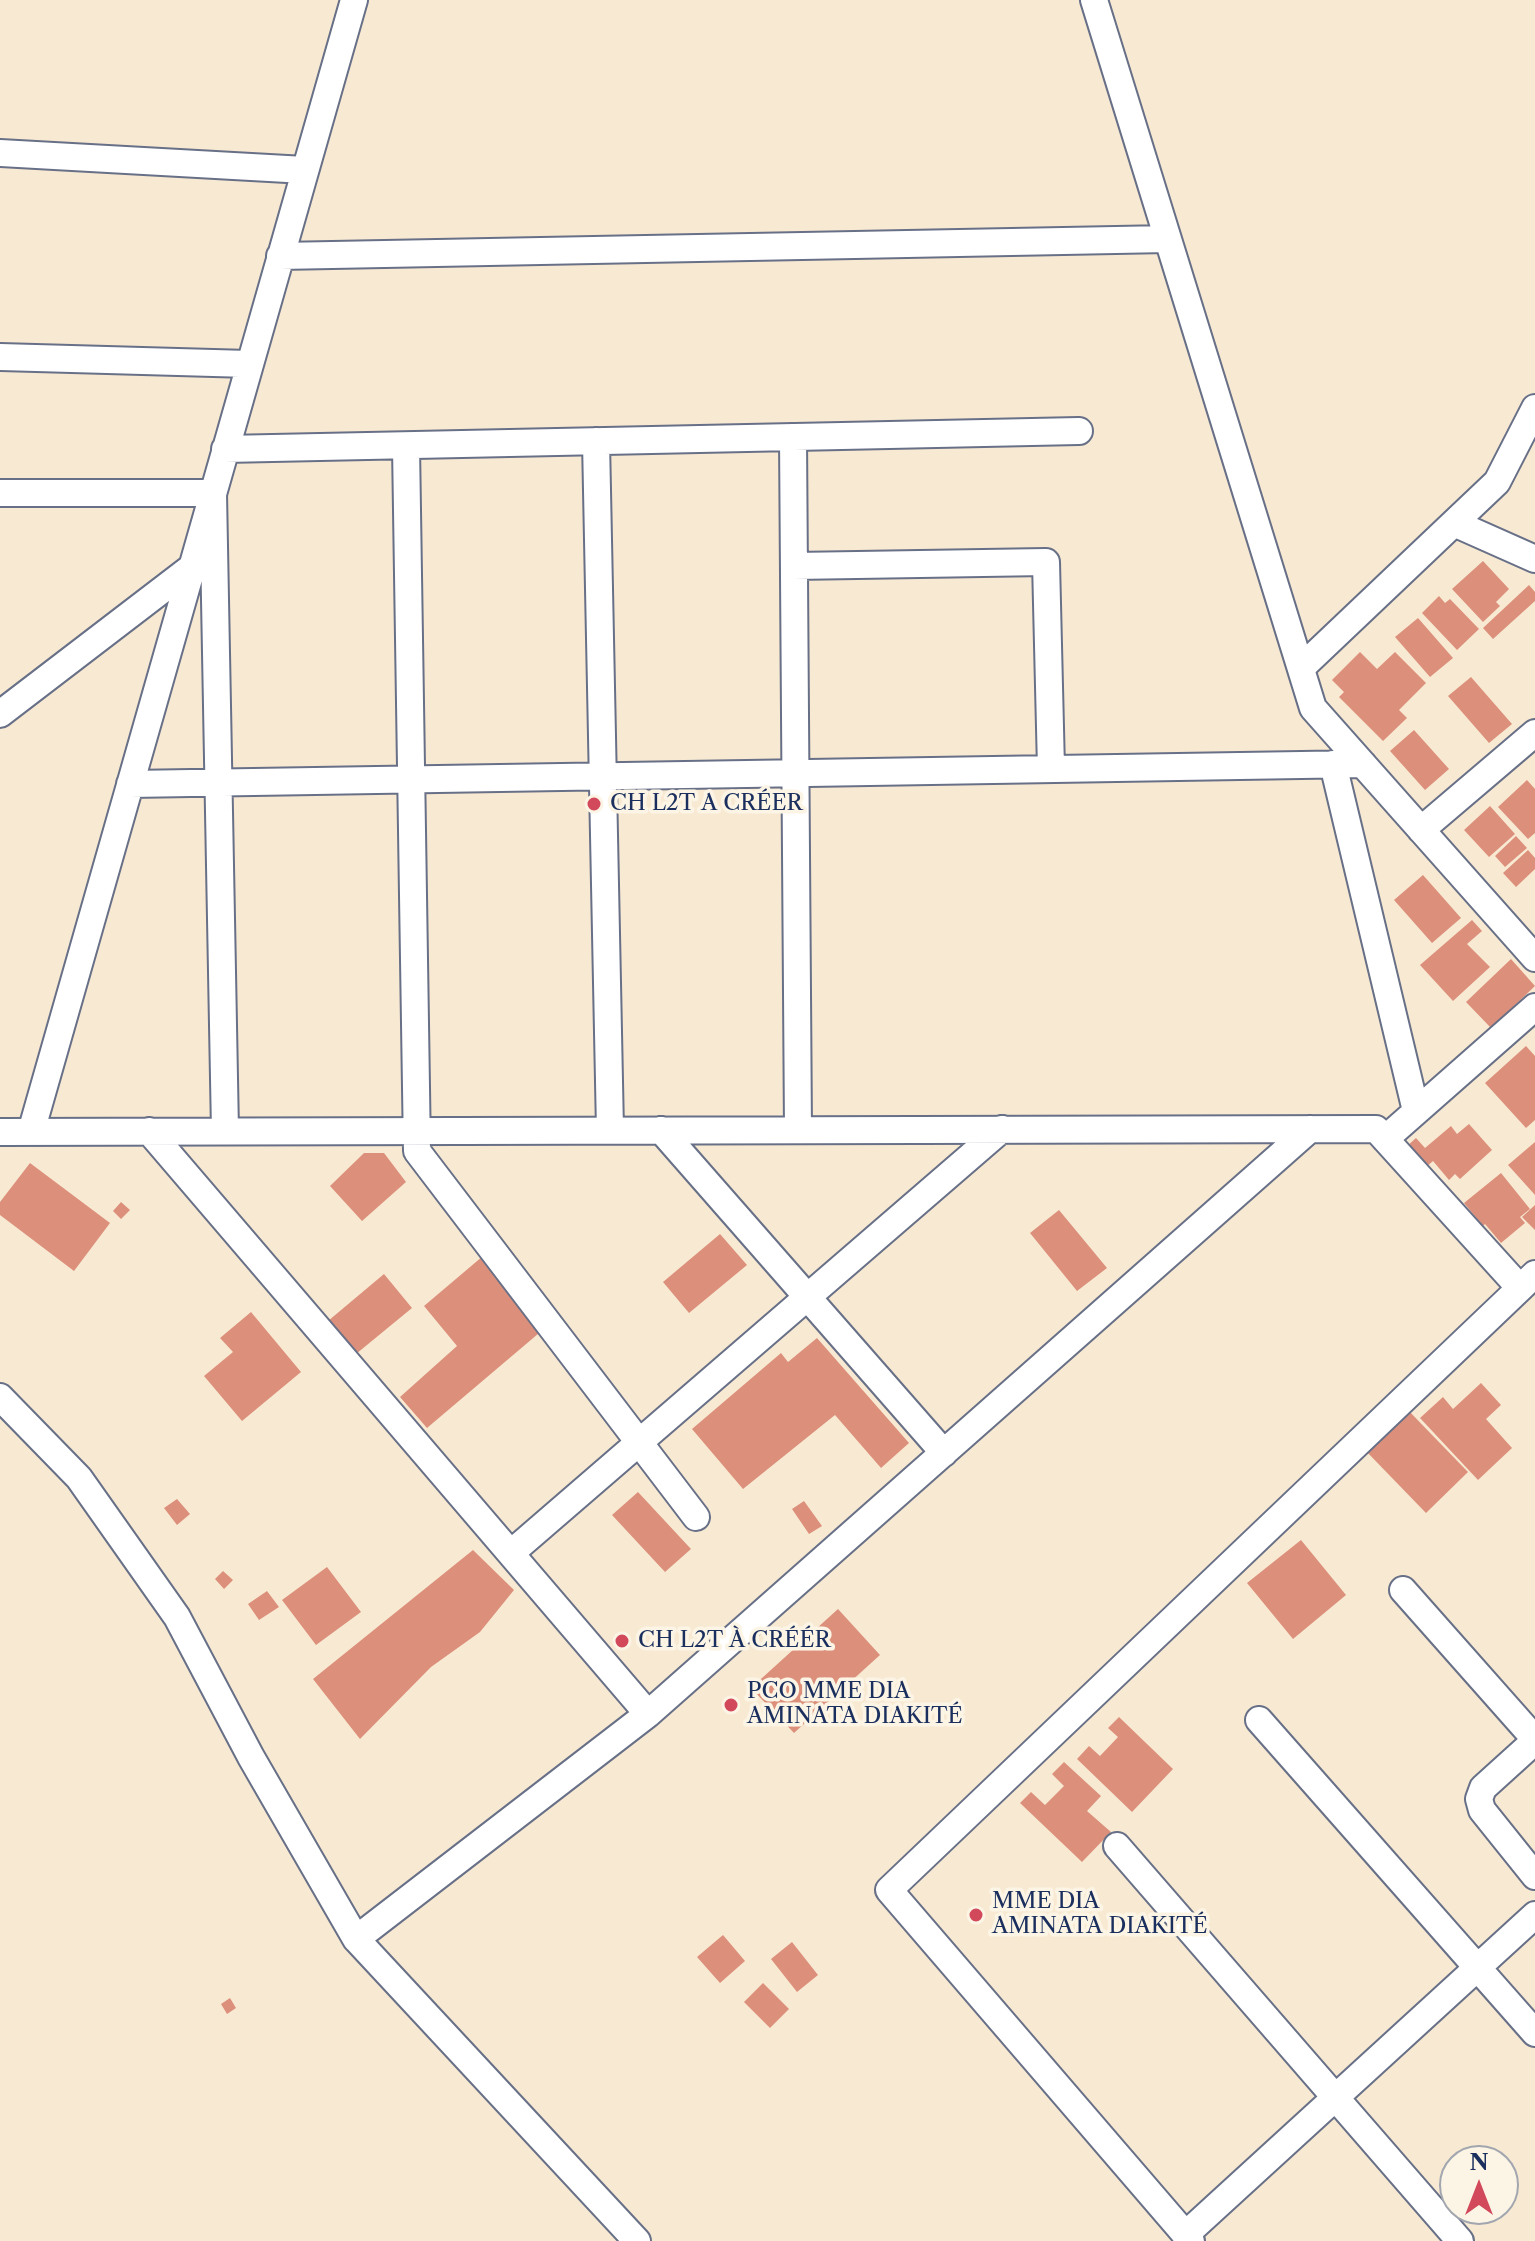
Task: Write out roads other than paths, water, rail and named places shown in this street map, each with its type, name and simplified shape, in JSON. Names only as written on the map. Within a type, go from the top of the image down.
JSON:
[{"type":"street","points":[[31,1132],[354,0]]},
{"type":"street","points":[[1094,0],[1313,708],[1535,957]]},
{"type":"street","points":[[0,153],[305,170]]},
{"type":"street","points":[[280,256],[1168,239]]},
{"type":"street","points":[[0,357],[249,364]]},
{"type":"street","points":[[1301,668],[1497,482],[1535,408]]},
{"type":"street","points":[[225,449],[1079,431]]},
{"type":"street","points":[[793,437],[798,1130]]},
{"type":"street","points":[[596,441],[610,1130]]},
{"type":"street","points":[[406,446],[417,1151],[696,1517]]},
{"type":"street","points":[[0,493],[213,493]]},
{"type":"street","points":[[213,493],[225,1131]]},
{"type":"street","points":[[1454,523],[1535,559]]},
{"type":"street","points":[[794,566],[1046,562],[1051,769]]},
{"type":"street","points":[[0,714],[192,567]]},
{"type":"street","points":[[1421,830],[1535,733]]},
{"type":"street","points":[[1333,764],[1416,1111]]},
{"type":"street","points":[[130,784],[1363,764]]},
{"type":"street","points":[[1385,1139],[1535,1007]]},
{"type":"street","points":[[511,1553],[1002,1129]]},
{"type":"street","points":[[356,1939],[648,1714],[1310,1129]]},
{"type":"street","points":[[0,1132],[1376,1129],[1527,1281],[889,1890],[1188,2238],[1535,1915]]},
{"type":"street","points":[[661,1130],[944,1453]]},
{"type":"street","points":[[149,1131],[648,1714]]},
{"type":"street","points":[[0,1397],[79,1478],[177,1617],[251,1757],[356,1939],[637,2241]]},
{"type":"street","points":[[1403,1590],[1535,1740],[1483,1788],[1479,1799],[1482,1810],[1535,1876]]},
{"type":"street","points":[[1259,1720],[1535,2033]]},
{"type":"street","points":[[1117,1846],[1460,2241]]},
{"type":"place","name":"CH L2T A CRÉER","points":[[594,804]]},
{"type":"place","name":"CH L2T À CRÉÉR","points":[[622,1641]]},
{"type":"place","name":"PCO MME DIA AMINATA DIAKITÉ","points":[[731,1705]]},
{"type":"place","name":"MME DIA AMINATA DIAKITÉ","points":[[976,1915]]}]
